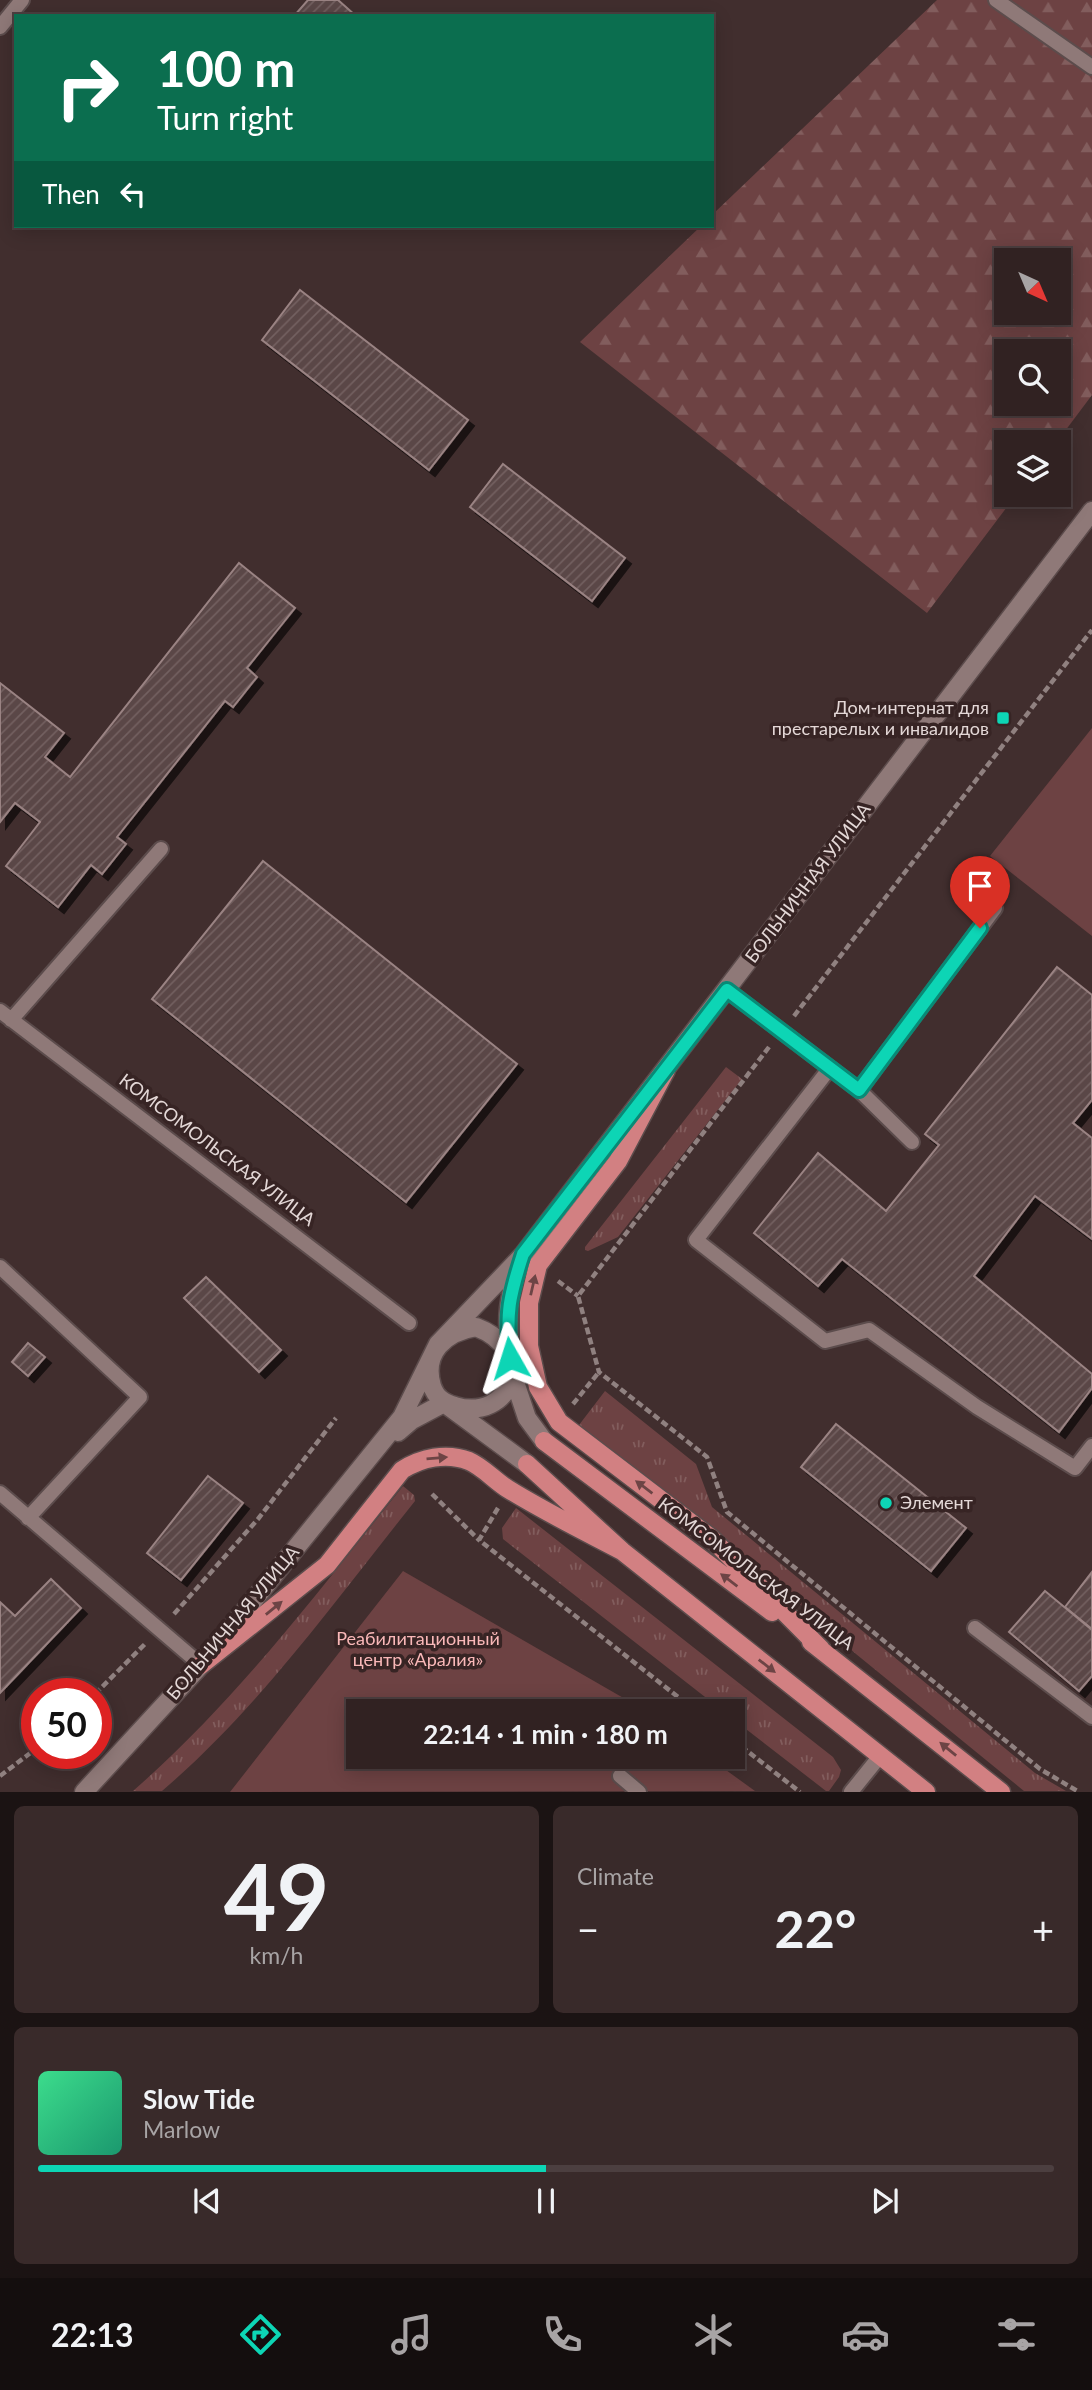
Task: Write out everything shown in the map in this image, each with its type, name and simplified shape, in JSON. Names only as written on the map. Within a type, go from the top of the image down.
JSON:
[{"type":"main road","name":"БОЛЬНИЧНАЯ УЛИЦА","points":[[84,1791],[201,1665],[402,1417],[438,1344],[523,1254],[1092,511]]},
{"type":"main road","points":[[666,1070],[618,1161],[538,1265],[529,1303],[529,1346],[538,1387],[559,1422],[711,1538],[821,1649]]},
{"type":"main road","name":"БОЛЬНИЧНАЯ УЛИЦА","points":[[511,1365],[507,1323],[510,1293],[523,1254]]},
{"type":"main road","points":[[438,1344],[462,1329],[476,1327],[503,1342],[511,1365],[505,1393],[487,1408],[461,1408],[444,1403]]},
{"type":"main road","name":"БОЛЬНИЧНАЯ УЛИЦА","points":[[376,1450],[411,1420],[444,1403],[433,1390],[429,1374],[430,1361],[438,1344]]},
{"type":"main road","name":"КОМСОМОЛЬСКАЯ УЛИЦА","points":[[511,1365],[527,1418],[544,1441],[821,1649],[1001,1791]]},
{"type":"main road","points":[[444,1403],[527,1464],[622,1551],[926,1791]]},
{"type":"main road","points":[[201,1665],[327,1565],[402,1470],[415,1462],[432,1457],[469,1461],[509,1490],[622,1551]]},
{"type":"lane","points":[[0,27],[22,0]]},
{"type":"lane","points":[[996,0],[1092,67]]},
{"type":"lane","points":[[5,1016],[161,849]]},
{"type":"lane","points":[[859,1090],[995,908]]},
{"type":"lane","points":[[727,990],[859,1090],[912,1142]]},
{"type":"lane","name":"КОМСОМОЛЬСКАЯ УЛИЦА","points":[[5,1016],[410,1323]]},
{"type":"lane","points":[[830,1068],[696,1240],[825,1341],[869,1330],[977,1407],[1075,1468],[1092,1446]]},
{"type":"lane","points":[[0,1268],[140,1396],[28,1518]]},
{"type":"lane","points":[[0,1493],[201,1665]]},
{"type":"lane","points":[[975,1628],[1092,1717]]},
{"type":"lane","points":[[852,1791],[880,1756]]},
{"type":"lane","points":[[620,1776],[639,1791]]},
{"type":"path","points":[[578,1296],[1092,630]]},
{"type":"path","points":[[552,1276],[578,1296],[599,1372],[707,1457],[727,1512],[1040,1769],[1079,1791]]},
{"type":"path","points":[[568,1412],[599,1372]]},
{"type":"path","points":[[111,1678],[159,1630],[258,1519],[337,1418]]},
{"type":"path","points":[[479,1540],[509,1490]]},
{"type":"path","points":[[432,1494],[479,1540],[681,1699]]},
{"type":"path","points":[[745,1749],[800,1791]]},
{"type":"path","points":[[0,1776],[21,1760]]},
{"type":"green space","points":[[937,0],[1092,0],[1092,395],[1066,430],[994,430],[994,507],[1007,507],[927,613],[580,342],[699,228],[714,228],[714,213]]},
{"type":"green space","points":[[1092,728],[1092,936],[990,856]]},
{"type":"green space","points":[[726,1067],[742,1079],[618,1237],[585,1250],[585,1247]]},
{"type":"green space","points":[[605,1391],[696,1464],[712,1507],[1035,1773],[1066,1791],[1024,1791],[856,1654],[717,1531],[579,1425]]},
{"type":"green space","points":[[403,1486],[414,1495],[415,1501],[264,1689],[197,1759],[162,1791],[133,1791],[207,1720],[241,1683]]},
{"type":"green space","points":[[516,1508],[833,1757],[841,1770],[829,1791],[745,1728],[745,1699],[708,1699],[503,1539],[502,1528]]},
{"type":"green space","name":"Реабилитационный центр «Аралия»","points":[[403,1571],[625,1699],[346,1699],[346,1769],[725,1769],[755,1791],[230,1792]]},
{"type":"building","points":[[308,0],[338,0],[354,14],[296,14]]},
{"type":"building","points":[[300,290],[468,420],[429,470],[262,340]]},
{"type":"building","points":[[503,464],[625,558],[592,601],[470,507]]},
{"type":"building","points":[[239,563],[295,608],[247,668],[257,677],[233,707],[225,701],[117,837],[126,844],[102,874],[91,865],[58,907],[6,866],[40,822],[15,803],[0,822],[0,683],[64,733],[45,757],[70,777]]},
{"type":"building","points":[[263,861],[517,1064],[406,1202],[152,999]]},
{"type":"building","points":[[1057,967],[1092,995],[1092,1100],[1073,1123],[1092,1138],[1092,1239],[1035,1196],[974,1276],[1092,1374],[1092,1388],[1059,1432],[842,1259],[818,1286],[754,1233],[818,1153],[886,1211],[939,1145],[925,1134]]},
{"type":"building","points":[[206,1277],[281,1350],[259,1372],[184,1298]]},
{"type":"building","points":[[28,1343],[45,1357],[28,1376],[12,1362]]},
{"type":"building","points":[[836,1424],[966,1528],[931,1571],[801,1467]]},
{"type":"building","points":[[208,1476],[243,1503],[181,1580],[147,1553]]},
{"type":"building","points":[[1092,1572],[1092,1629],[1065,1607]]},
{"type":"building","points":[[51,1579],[81,1608],[0,1693],[0,1602],[15,1616]]},
{"type":"building","points":[[1045,1591],[1092,1630],[1092,1676],[1079,1691],[1009,1632]]},
{"type":"place","name":"Дом-интернат для престарелых и инвалидов","points":[[1003,718]]},
{"type":"place","name":"Элемент","points":[[886,1503]]},
{"type":"route","points":[[510,1358],[507,1323],[510,1293],[523,1254],[727,990],[859,1090],[980,928]]}]
